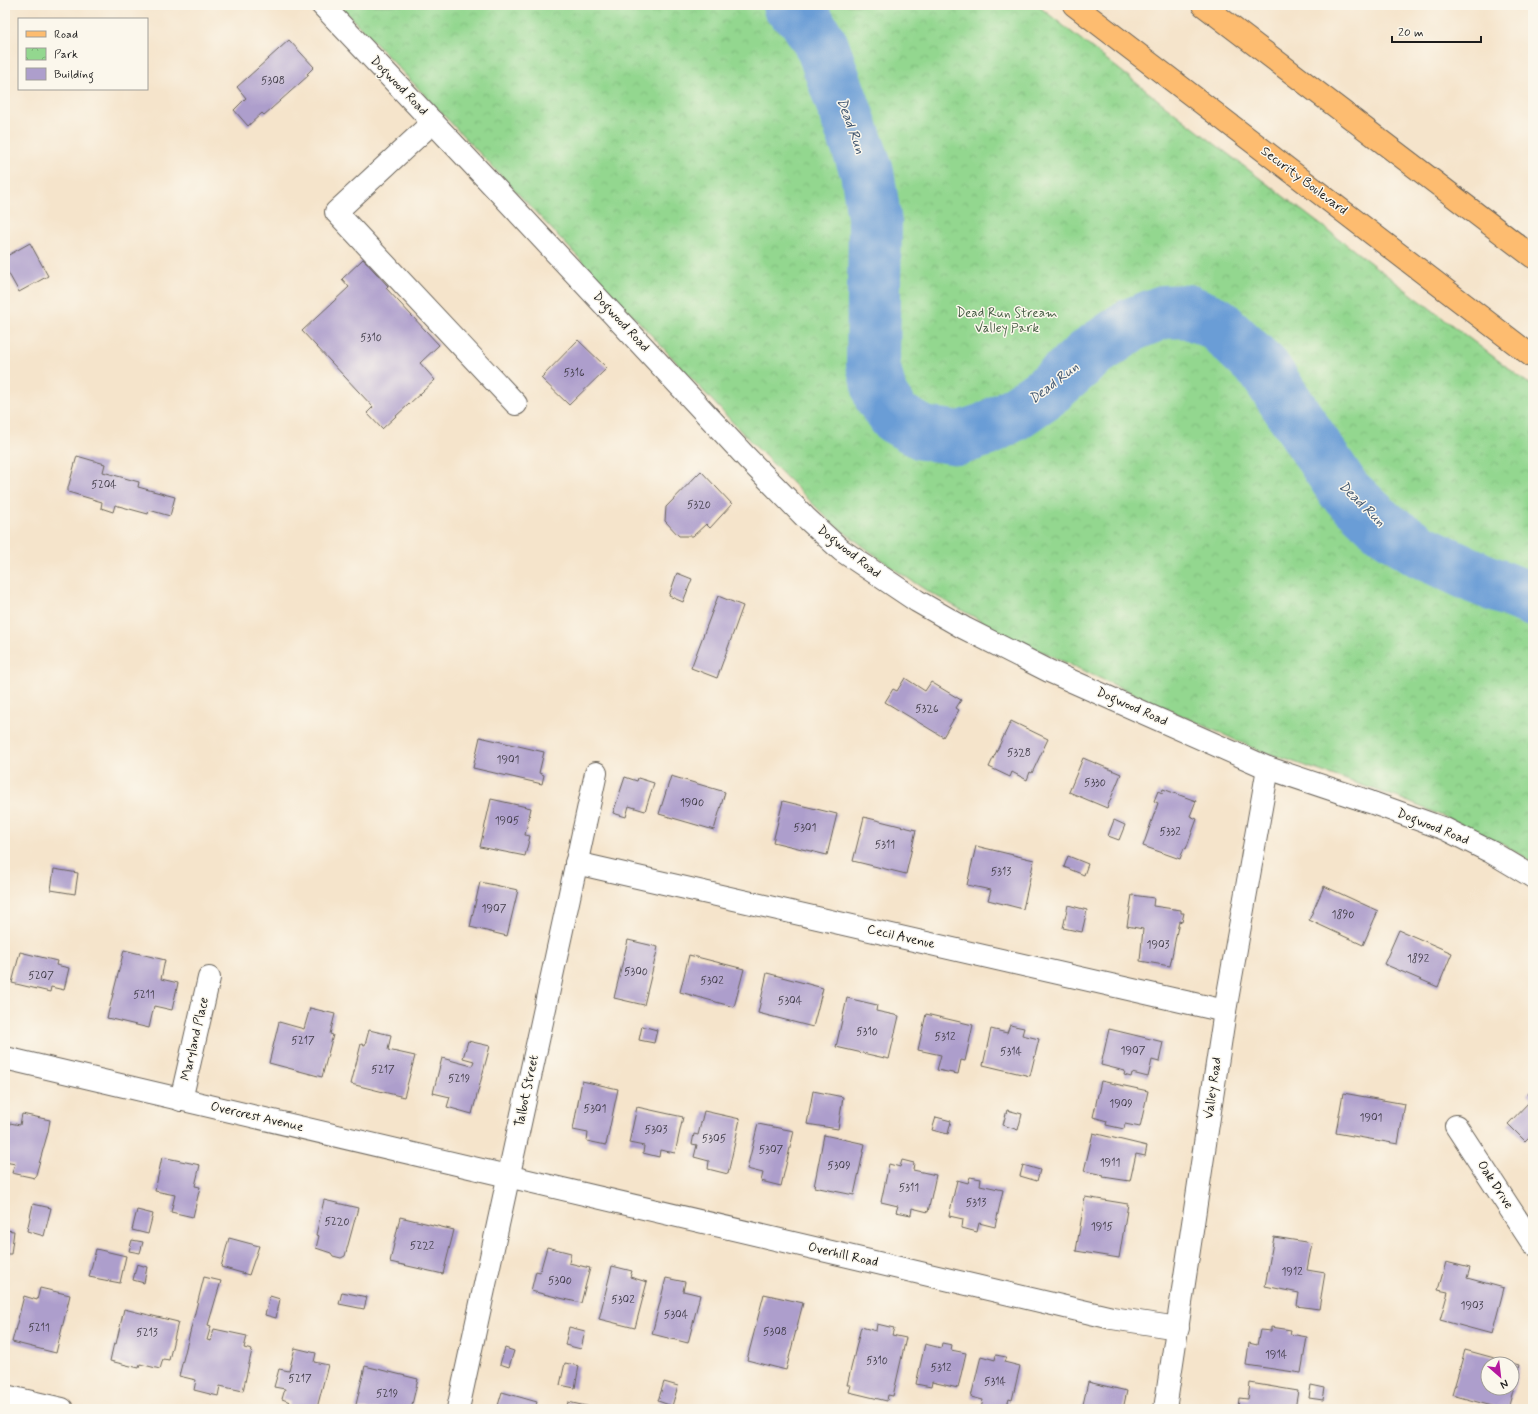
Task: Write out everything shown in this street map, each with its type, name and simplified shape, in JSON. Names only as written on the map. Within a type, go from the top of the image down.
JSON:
[{"type":"main road","name":"Security Boulevard","points":[[1074,5],[1533,357]]},
{"type":"main road","points":[[1204,5],[1533,257]]},
{"type":"street","name":"Dogwood Road","points":[[322,5],[747,458],[805,517],[841,550],[917,601],[964,628],[1049,671],[1268,768],[1370,802],[1445,830],[1491,852],[1533,876]]},
{"type":"street","points":[[433,122],[336,212],[516,404]]},
{"type":"street","name":"Valley Road","points":[[1165,1409],[1225,1011],[1268,768]]},
{"type":"street","name":"Talbot Street","points":[[458,1409],[596,773]]},
{"type":"street","name":"Cecil Avenue","points":[[576,863],[1225,1011]]},
{"type":"street","name":"Maryland Place","points":[[181,1100],[209,978]]},
{"type":"street","name":"Overcrest Avenue","points":[[5,1058],[508,1176]]},
{"type":"street","name":"Oak Drive","points":[[1456,1126],[1533,1244]]},
{"type":"street","name":"Overhill Road","points":[[508,1176],[1112,1318],[1178,1328]]},
{"type":"street","points":[[5,1396],[62,1409]]},
{"type":"green space","name":"Dead Run Stream Valley Park","points":[[339,5],[1037,5],[1190,125],[1533,387],[1533,862],[1510,848],[1452,820],[1399,798],[1253,748],[1014,639],[927,591],[891,567],[832,523],[750,441],[598,278]]},
{"type":"building","points":[[289,40],[314,67],[307,74],[309,75],[271,109],[264,115],[262,113],[248,126],[234,110],[246,98],[237,87]]},
{"type":"building","points":[[30,243],[48,276],[19,292],[5,267],[5,257]]},
{"type":"building","points":[[363,259],[388,286],[386,288],[439,345],[420,363],[435,380],[382,429],[367,413],[373,407],[302,331],[349,287],[342,279]]},
{"type":"building","points":[[578,340],[607,368],[569,405],[541,378]]},
{"type":"building","points":[[77,456],[105,464],[103,472],[139,482],[138,487],[175,497],[170,516],[149,510],[148,514],[115,505],[113,512],[101,508],[102,502],[68,492]]},
{"type":"building","points":[[701,471],[732,504],[710,528],[706,524],[693,536],[679,536],[665,521],[666,507]]},
{"type":"building","points":[[677,573],[692,579],[683,602],[669,596]]},
{"type":"building","points":[[718,596],[743,606],[717,678],[691,668]]},
{"type":"building","points":[[905,678],[925,691],[931,682],[961,700],[956,708],[959,710],[943,737],[885,702],[893,689],[897,691]]},
{"type":"building","points":[[1011,721],[1048,739],[1032,773],[1030,772],[1027,780],[1012,772],[1010,777],[989,767]]},
{"type":"building","points":[[480,737],[544,752],[539,773],[544,775],[542,784],[473,768]]},
{"type":"building","points":[[1083,758],[1121,774],[1107,808],[1069,792]]},
{"type":"building","points":[[671,776],[725,792],[714,830],[659,814]]},
{"type":"building","points":[[625,777],[637,781],[638,778],[654,783],[645,811],[629,806],[626,817],[613,813]]},
{"type":"building","points":[[1163,789],[1196,801],[1190,816],[1197,819],[1186,849],[1184,848],[1180,859],[1143,846],[1158,803],[1154,801],[1158,791],[1162,793]]},
{"type":"building","points":[[491,799],[531,808],[525,835],[530,836],[525,856],[480,847]]},
{"type":"building","points":[[783,801],[837,814],[827,855],[773,842]]},
{"type":"building","points":[[864,817],[916,830],[906,874],[853,861]]},
{"type":"building","points":[[1114,820],[1125,825],[1119,840],[1108,836]]},
{"type":"building","points":[[976,846],[1034,860],[1023,909],[988,900],[991,890],[967,885]]},
{"type":"building","points":[[1068,856],[1088,864],[1084,875],[1064,867]]},
{"type":"building","points":[[54,869],[78,873],[75,894],[51,890]]},
{"type":"building","points":[[480,882],[518,890],[507,936],[470,927]]},
{"type":"building","points":[[1324,886],[1378,911],[1363,945],[1309,920]]},
{"type":"building","points":[[1132,895],[1154,898],[1153,906],[1181,910],[1181,913],[1184,913],[1182,922],[1179,921],[1170,966],[1140,961],[1143,929],[1127,926]]},
{"type":"building","points":[[1068,905],[1087,910],[1082,932],[1063,928]]},
{"type":"building","points":[[1399,930],[1452,953],[1438,987],[1384,964]]},
{"type":"building","points":[[628,940],[658,947],[644,1005],[614,998]]},
{"type":"building","points":[[124,950],[165,960],[161,979],[178,983],[172,1010],[154,1006],[149,1028],[107,1018]]},
{"type":"building","points":[[20,952],[57,961],[56,965],[69,968],[64,990],[51,987],[50,992],[12,983]]},
{"type":"building","points":[[689,955],[744,969],[734,1007],[680,992]]},
{"type":"building","points":[[767,973],[823,988],[813,1027],[758,1013]]},
{"type":"building","points":[[847,998],[877,1005],[876,1011],[899,1016],[889,1059],[836,1047]]},
{"type":"building","points":[[310,1008],[335,1014],[330,1034],[333,1035],[322,1077],[269,1063],[279,1022],[304,1029]]},
{"type":"building","points":[[926,1014],[973,1025],[965,1061],[961,1060],[958,1074],[937,1070],[941,1055],[918,1050]]},
{"type":"building","points":[[1010,1025],[1024,1028],[1022,1035],[1039,1039],[1030,1076],[983,1065],[991,1029],[1007,1033]]},
{"type":"building","points":[[642,1026],[657,1030],[654,1043],[639,1040]]},
{"type":"building","points":[[1109,1029],[1163,1042],[1159,1062],[1152,1060],[1148,1077],[1132,1073],[1131,1077],[1124,1075],[1125,1071],[1101,1065]]},
{"type":"building","points":[[369,1030],[391,1035],[388,1050],[415,1056],[404,1097],[351,1084],[361,1044],[365,1045]]},
{"type":"building","points":[[468,1041],[490,1046],[472,1114],[447,1107],[450,1097],[433,1093],[442,1058],[472,1066],[474,1061],[463,1058]]},
{"type":"building","points":[[582,1081],[618,1089],[606,1145],[587,1141],[588,1133],[573,1130]]},
{"type":"building","points":[[1101,1081],[1148,1091],[1140,1127],[1125,1124],[1124,1129],[1106,1125],[1107,1121],[1093,1117]]},
{"type":"building","points":[[1533,1088],[1533,1133],[1525,1141],[1508,1124],[1532,1099],[1527,1094]]},
{"type":"building","points":[[813,1091],[843,1097],[838,1129],[807,1124]]},
{"type":"building","points":[[1343,1093],[1405,1104],[1398,1144],[1336,1133]]},
{"type":"building","points":[[637,1107],[683,1117],[675,1153],[660,1150],[659,1157],[643,1153],[644,1146],[629,1143]]},
{"type":"building","points":[[1007,1110],[1022,1114],[1018,1130],[1003,1125]]},
{"type":"building","points":[[704,1111],[740,1119],[728,1174],[708,1169],[709,1161],[694,1157],[697,1145],[692,1144],[694,1134],[698,1135]]},
{"type":"building","points":[[22,1114],[50,1120],[35,1178],[12,1173],[15,1164],[5,1162],[5,1146],[10,1123],[20,1125]]},
{"type":"building","points":[[936,1117],[951,1121],[948,1134],[932,1130]]},
{"type":"building","points":[[758,1124],[794,1131],[781,1186],[761,1181],[763,1173],[747,1169]]},
{"type":"building","points":[[1093,1133],[1147,1146],[1145,1156],[1136,1154],[1130,1181],[1103,1177],[1104,1175],[1084,1171]]},
{"type":"building","points":[[824,1135],[865,1144],[854,1195],[814,1187]]},
{"type":"building","points":[[162,1157],[200,1165],[195,1186],[200,1187],[193,1217],[171,1212],[175,1195],[155,1191]]},
{"type":"building","points":[[902,1160],[914,1163],[913,1170],[936,1175],[928,1212],[912,1208],[911,1215],[896,1212],[898,1206],[881,1202],[889,1164],[900,1167]]},
{"type":"building","points":[[1023,1165],[1040,1170],[1037,1181],[1020,1176]]},
{"type":"building","points":[[970,1177],[981,1179],[980,1185],[1003,1190],[995,1227],[979,1223],[977,1232],[962,1228],[963,1219],[949,1216],[957,1180],[968,1183]]},
{"type":"building","points":[[1085,1197],[1128,1204],[1119,1258],[1076,1251]]},
{"type":"building","points":[[324,1200],[358,1208],[345,1256],[341,1258],[316,1248],[319,1236],[316,1235]]},
{"type":"building","points":[[33,1204],[51,1208],[44,1236],[27,1231]]},
{"type":"building","points":[[137,1210],[153,1214],[148,1234],[132,1230]]},
{"type":"building","points":[[400,1217],[454,1230],[443,1274],[390,1262]]},
{"type":"building","points":[[5,1230],[14,1231],[11,1254],[5,1254]]},
{"type":"building","points":[[1274,1237],[1312,1243],[1307,1270],[1325,1273],[1319,1309],[1297,1306],[1299,1293],[1265,1286]]},
{"type":"building","points":[[229,1238],[259,1246],[249,1275],[221,1267]]},
{"type":"building","points":[[132,1240],[143,1242],[140,1253],[129,1251]]},
{"type":"building","points":[[547,1247],[571,1253],[569,1263],[590,1268],[581,1303],[531,1291],[536,1271],[540,1272]]},
{"type":"building","points":[[96,1249],[126,1256],[120,1283],[89,1277]]},
{"type":"building","points":[[1446,1262],[1470,1268],[1467,1278],[1504,1288],[1492,1334],[1440,1320],[1448,1292],[1438,1290]]},
{"type":"building","points":[[137,1264],[147,1267],[144,1283],[133,1280]]},
{"type":"building","points":[[612,1266],[632,1271],[630,1277],[647,1282],[635,1328],[599,1319]]},
{"type":"building","points":[[204,1277],[221,1281],[208,1325],[211,1326],[207,1340],[211,1341],[214,1329],[247,1336],[244,1348],[252,1350],[243,1391],[220,1386],[218,1396],[194,1390],[196,1380],[179,1376]]},
{"type":"building","points":[[666,1278],[685,1282],[683,1291],[700,1295],[688,1343],[652,1334]]},
{"type":"building","points":[[40,1288],[70,1295],[56,1353],[12,1342],[24,1296],[37,1300]]},
{"type":"building","points":[[342,1292],[367,1297],[364,1309],[339,1304]]},
{"type":"building","points":[[764,1294],[803,1303],[786,1370],[747,1360]]},
{"type":"building","points":[[270,1296],[280,1299],[276,1318],[265,1315]]},
{"type":"building","points":[[124,1309],[178,1322],[169,1360],[163,1359],[160,1369],[140,1364],[139,1368],[110,1361],[114,1343],[116,1344]]},
{"type":"building","points":[[877,1324],[894,1328],[892,1335],[906,1338],[893,1396],[888,1395],[887,1401],[849,1392],[851,1385],[847,1385],[861,1327],[876,1331]]},
{"type":"building","points":[[569,1327],[585,1331],[581,1349],[565,1345]]},
{"type":"building","points":[[1271,1327],[1291,1330],[1290,1334],[1307,1337],[1301,1373],[1246,1365],[1249,1343],[1257,1345],[1260,1330],[1271,1331]]},
{"type":"building","points":[[942,1343],[952,1345],[951,1350],[966,1353],[958,1388],[932,1382],[931,1387],[916,1384],[925,1344],[941,1348]]},
{"type":"building","points":[[295,1348],[316,1353],[314,1362],[328,1365],[317,1408],[309,1406],[308,1409],[300,1409],[289,1406],[290,1402],[282,1399],[285,1389],[274,1387],[279,1369],[289,1371]]},
{"type":"building","points":[[505,1348],[514,1351],[509,1367],[500,1364]]},
{"type":"building","points":[[1465,1350],[1487,1356],[1480,1356],[1480,1396],[1512,1396],[1508,1409],[1503,1409],[1452,1395]]},
{"type":"building","points":[[996,1355],[1006,1357],[1004,1362],[1020,1366],[1012,1400],[1009,1399],[1006,1409],[981,1408],[983,1400],[971,1397],[981,1356],[995,1360]]},
{"type":"building","points":[[565,1363],[579,1366],[575,1388],[560,1385]]},
{"type":"building","points":[[365,1366],[418,1379],[411,1409],[355,1409]]},
{"type":"building","points":[[664,1382],[678,1386],[672,1406],[658,1401]]},
{"type":"building","points":[[1088,1382],[1127,1391],[1123,1409],[1082,1409]]},
{"type":"building","points":[[1250,1383],[1298,1391],[1295,1409],[1238,1409],[1239,1398],[1248,1399]]},
{"type":"building","points":[[1311,1385],[1325,1388],[1323,1400],[1309,1398]]},
{"type":"building","points":[[502,1392],[537,1402],[535,1409],[497,1409]]},
{"type":"building","points":[[568,1402],[595,1408],[595,1409],[566,1409]]},
{"type":"waterway","name":"Dead Run","points":[[789,5],[804,17],[822,46],[867,172],[875,223],[873,364],[881,397],[895,417],[923,433],[960,438],[985,430],[1014,414],[1046,392],[1092,352],[1133,324],[1163,312],[1187,311],[1216,323],[1264,369],[1344,490],[1382,526],[1421,551],[1478,578],[1533,600]]}]
